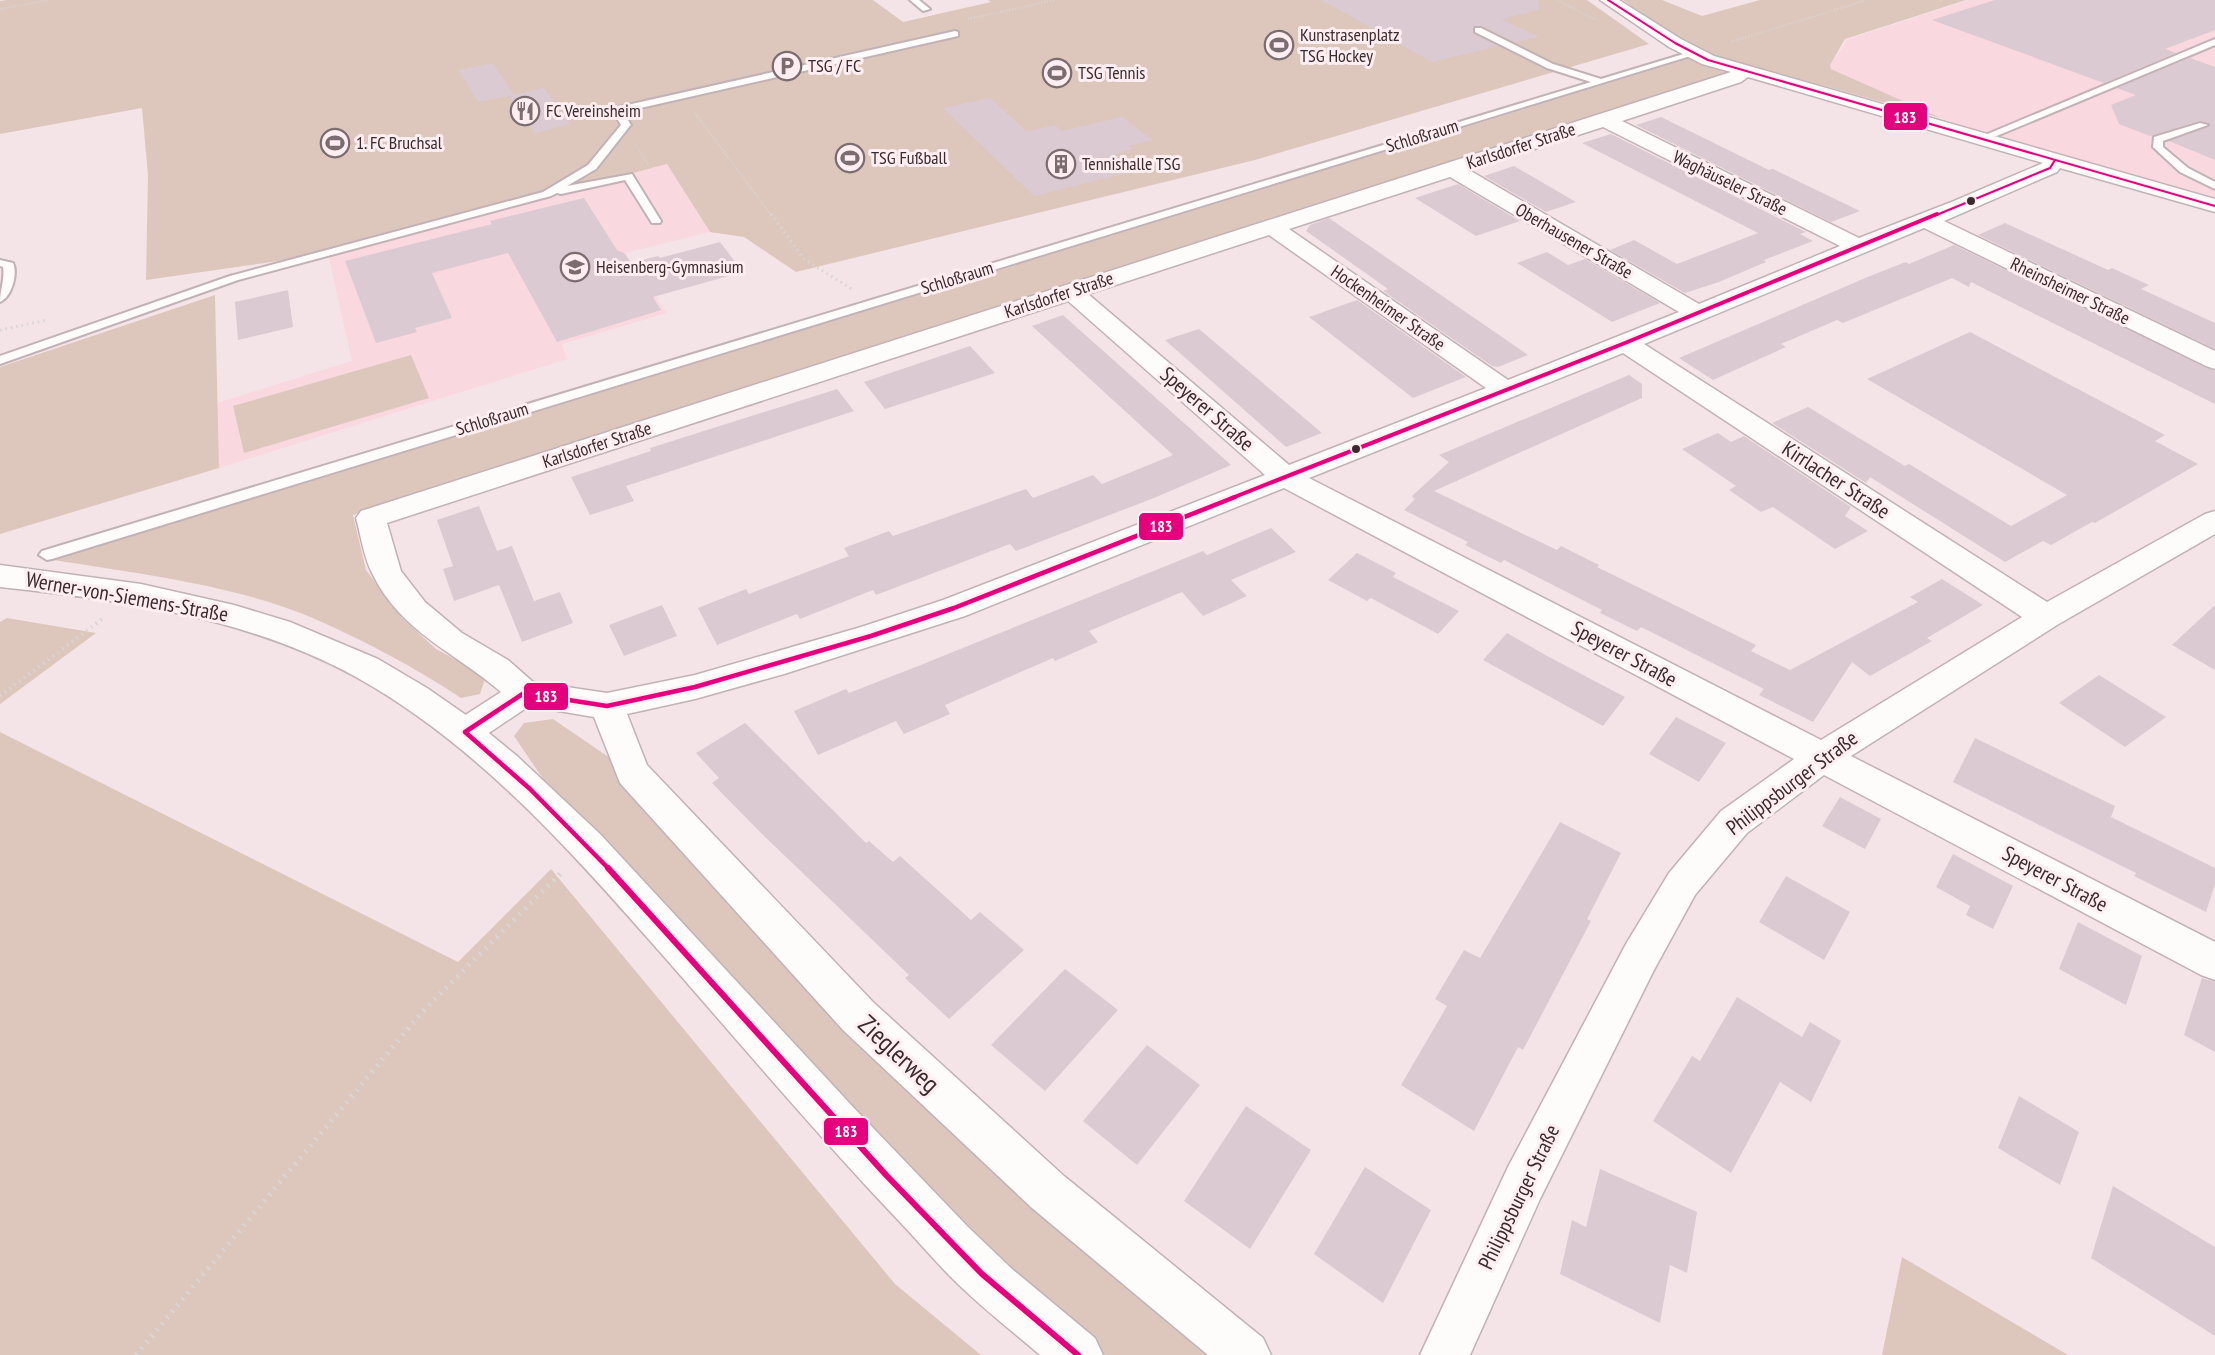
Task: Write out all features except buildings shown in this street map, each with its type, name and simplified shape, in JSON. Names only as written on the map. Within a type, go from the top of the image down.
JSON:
[{"type":"street","points":[[1608,0],[1693,54],[2215,206]]},
{"type":"street","name":"Karlsdorfer Straße","points":[[524,693],[496,669],[451,641],[414,610],[387,574],[371,518],[1734,78],[1746,71]]},
{"type":"street","name":"Waghäuseler Straße","points":[[1603,119],[1858,246]]},
{"type":"street","points":[[465,732],[524,693],[606,706],[695,687],[871,636],[954,608],[1625,343],[2026,179],[2050,168],[2055,160]]},
{"type":"street","name":"Oberhausener Straße","points":[[1450,168],[1698,312]]},
{"type":"street","name":"Rheinsheimer Straße","points":[[1925,220],[2215,361]]},
{"type":"street","name":"Hockenheimer Straße","points":[[1272,227],[1504,389]]},
{"type":"street","name":"Speyerer Straße","points":[[1070,291],[1287,478],[2215,963]]},
{"type":"street","name":"Kirrlacher Straße","points":[[1625,343],[2046,618]]},
{"type":"street","name":"Philippsburger Straße","points":[[1445,1355],[1524,1183],[1640,957],[1682,884],[1734,822],[1822,757],[1909,701],[2046,618],[2215,521]]},
{"type":"street","name":"Werner-von-Siemens-Straße","points":[[0,576],[134,594],[240,618],[298,638],[364,666],[402,688],[465,732],[530,789],[589,847],[886,1175],[982,1274],[1078,1355]]},
{"type":"street","name":"Zieglerweg","points":[[606,706],[632,773],[858,1016],[1048,1192],[1246,1355]]},
{"type":"lane","points":[[914,0],[926,9]]},
{"type":"lane","points":[[1478,30],[1541,63],[1601,82]]},
{"type":"lane","points":[[547,194],[592,167],[621,134],[626,125],[617,110],[955,34]]},
{"type":"lane","points":[[1983,138],[2215,42]]},
{"type":"lane","name":"Schloßraum","points":[[47,555],[1693,54]]},
{"type":"lane","points":[[2203,125],[2158,139],[2158,147],[2170,162],[2192,176],[2215,186]]},
{"type":"lane","points":[[0,360],[234,278],[298,259],[547,194],[628,176],[656,221]]},
{"type":"lane","points":[[0,263],[9,265],[10,275],[0,298]]},
{"type":"path","points":[[0,9],[49,0]]},
{"type":"path","points":[[1693,54],[1867,0]]},
{"type":"path","points":[[693,110],[804,259],[874,303]]},
{"type":"path","points":[[0,696],[134,594]]},
{"type":"path","points":[[136,1355],[422,1012],[547,885],[589,847]]},
{"type":"shaded area","points":[[873,0],[903,22],[991,2],[988,0],[1587,0],[1649,44],[1255,160],[796,272],[744,237],[710,232],[667,164],[328,254],[146,280],[148,176],[142,108],[0,134],[0,1]]},
{"type":"shaded area","points":[[1623,0],[1662,0],[1702,16],[1760,0],[1966,0],[1845,39],[1830,65],[1831,69],[1941,118],[1690,49]]},
{"type":"shaded area","points":[[1969,0],[2215,0],[2215,198],[2001,140],[1941,118],[1831,69],[1830,65],[1848,39]]},
{"type":"shaded area","points":[[1691,58],[1729,74],[353,515],[366,570],[402,618],[436,649],[486,676],[480,694],[461,698],[367,644],[279,605],[183,581],[54,560]]},
{"type":"shaded area","points":[[667,164],[710,232],[625,253],[667,313],[562,344],[567,359],[219,468],[217,403],[352,361],[328,254]]},
{"type":"shaded area","points":[[215,295],[219,468],[0,534],[0,367]]},
{"type":"shaded area","points":[[411,355],[429,398],[244,453],[233,406]]},
{"type":"shaded area","points":[[7,618],[96,633],[0,704],[0,622]]},
{"type":"shaded area","points":[[553,719],[632,773],[858,1016],[1246,1355],[1081,1355],[589,847],[514,736],[524,723]]},
{"type":"shaded area","points":[[0,732],[458,962],[551,869],[895,1284],[981,1355],[0,1355]]},
{"type":"shaded area","points":[[1902,1257],[2068,1355],[1882,1355]]},
{"type":"transit line","name":"183","points":[[1608,0],[1675,43],[1708,60],[2215,206]]},
{"type":"transit line","name":"183","points":[[1078,1355],[982,1274],[886,1175],[589,847],[530,789],[465,732],[524,693],[607,706],[695,687],[871,636],[954,608],[1625,343],[2050,168],[2055,160]]},
{"type":"place","name":"Kunstrasenplatz TSG Hockey","points":[[1279,45]]},
{"type":"place","name":"TSG / FC","points":[[787,66]]},
{"type":"place","name":"TSG Tennis","points":[[1057,73]]},
{"type":"place","name":"FC Vereinsheim","points":[[525,111]]},
{"type":"place","name":"1. FC Bruchsal","points":[[335,143]]},
{"type":"place","name":"TSG Fußball","points":[[850,158]]},
{"type":"place","name":"Tennishalle TSG","points":[[1061,164]]},
{"type":"place","name":"Heisenberg-Gymnasium","points":[[575,267]]}]
